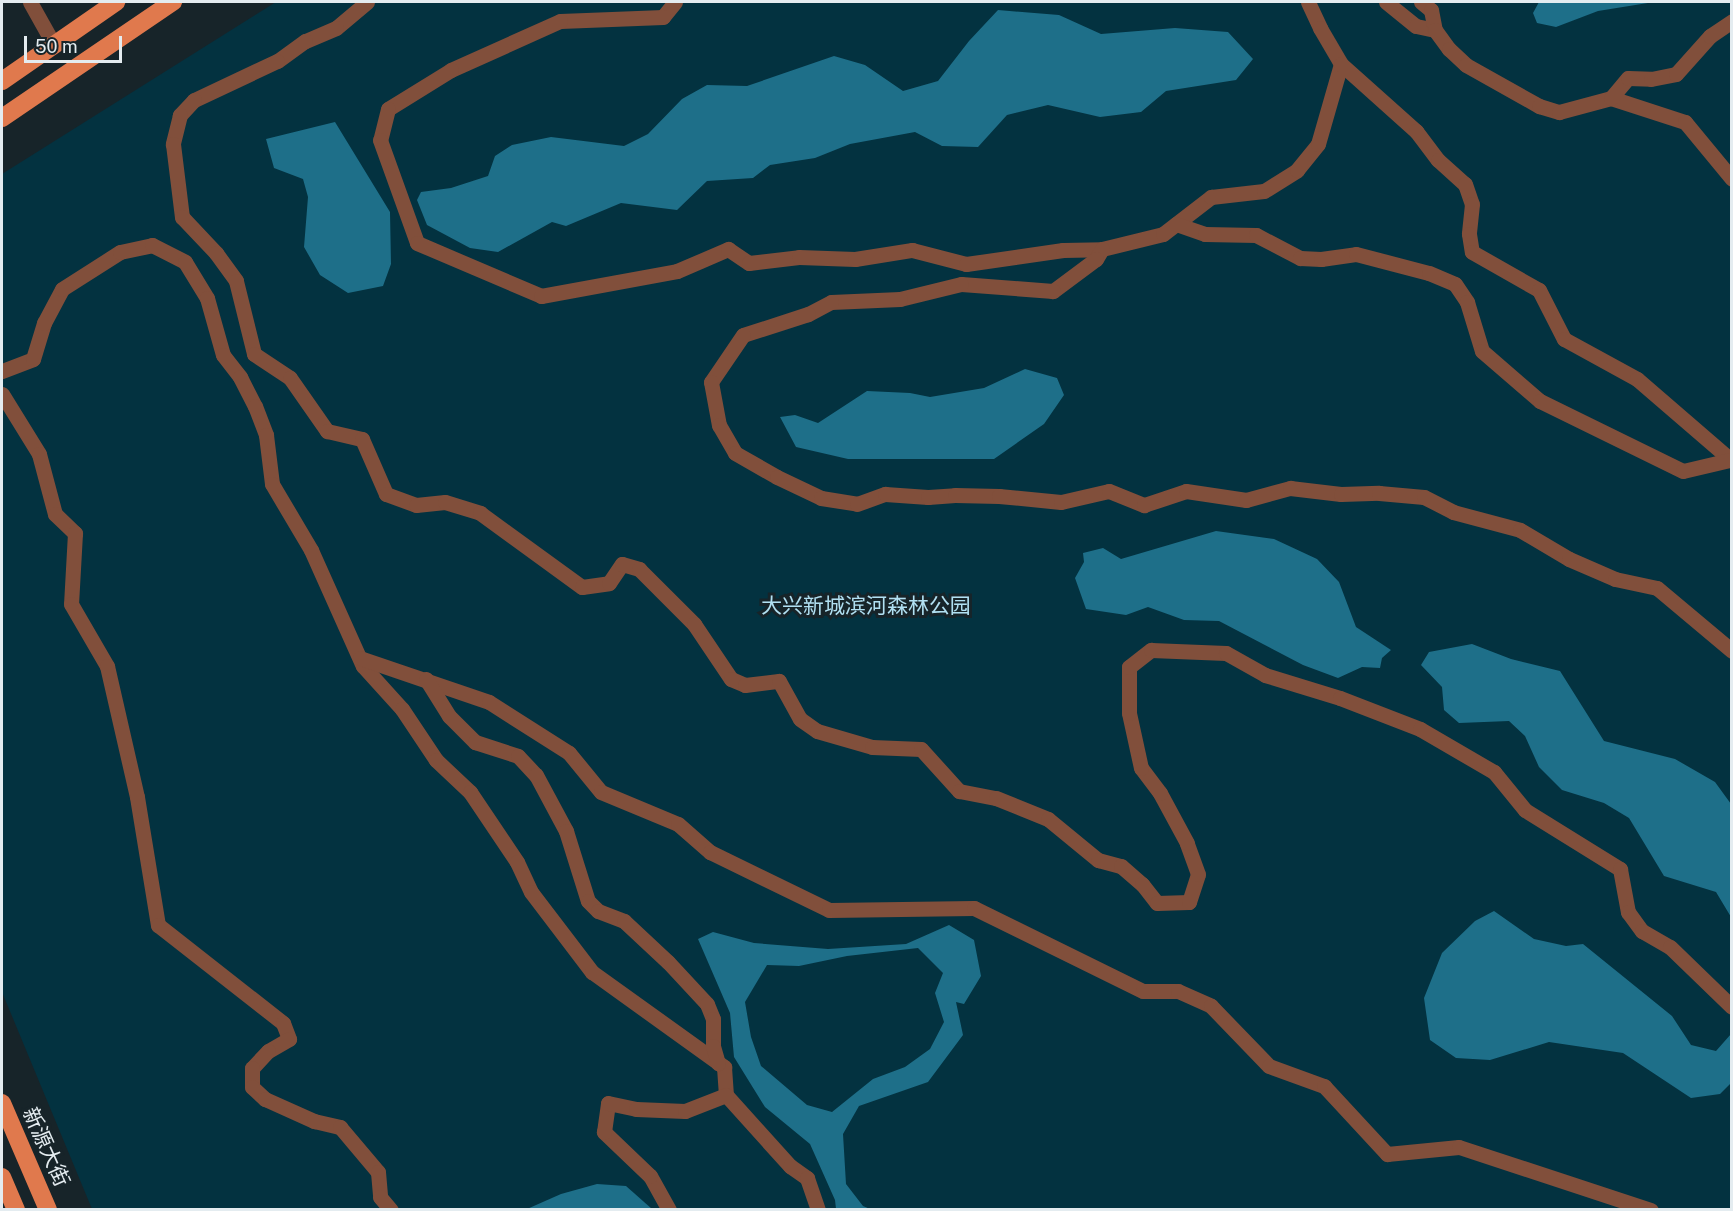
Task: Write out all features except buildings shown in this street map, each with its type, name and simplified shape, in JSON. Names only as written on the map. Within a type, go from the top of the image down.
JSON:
[{"type":"main road","points":[[2,81],[116,2]]},
{"type":"main road","points":[[2,118],[173,2]]},
{"type":"main road","name":"新源大街","points":[[2,1102],[48,1209]]},
{"type":"main road","points":[[2,1176],[16,1209]]},
{"type":"street","points":[[30,2],[54,45]]},
{"type":"street","points":[[366,2],[336,28],[305,41],[277,61],[194,100],[180,115],[173,144],[182,217],[216,253],[236,281],[254,354],[290,378],[327,431],[362,439],[386,494],[416,505],[445,502],[480,513],[582,587],[609,583],[622,564],[639,569],[694,624],[731,679],[745,685],[779,681],[800,719],[817,731],[872,747],[921,749],[959,791],[996,798],[1048,819],[1098,860],[1121,866],[1142,884],[1157,903],[1188,902],[1197,874],[1187,843],[1160,793],[1141,768],[1130,713],[1130,667],[1151,650],[1226,653],[1264,675],[1341,698],[1420,729],[1494,772],[1525,810],[1620,869],[1628,912],[1642,931],[1670,947],[1731,1007]]},
{"type":"street","points":[[675,2],[663,17],[560,21],[451,70],[388,109],[380,140],[417,243],[541,296],[678,271],[728,249],[749,263],[800,257],[855,259],[912,250],[966,264],[1063,249],[1102,249],[1163,234],[1211,197],[1264,191],[1297,170],[1318,144],[1341,64]]},
{"type":"street","points":[[1308,2],[1341,64],[1416,131],[1438,160],[1465,184],[1472,204],[1469,234],[1472,252],[1539,290],[1564,339],[1637,379],[1731,460]]},
{"type":"street","points":[[1386,2],[1416,26],[1435,30]]},
{"type":"street","points":[[1421,2],[1431,10],[1435,30],[1449,49],[1466,65],[1539,106],[1558,112],[1611,98],[1685,122],[1731,179]]},
{"type":"street","points":[[1611,98],[1628,78],[1651,79],[1676,74],[1710,36],[1731,21]]},
{"type":"street","points":[[1176,224],[1205,234],[1256,235],[1300,258],[1321,259],[1356,254],[1429,273],[1455,284],[1467,302],[1482,351],[1540,401],[1683,471],[1731,460]]},
{"type":"street","points":[[2,371],[33,359],[44,323],[62,289],[120,252],[152,245],[184,262],[207,298],[224,355],[240,376],[255,406],[266,435],[272,484],[310,550],[363,666],[402,709],[436,760],[470,792],[517,862],[531,892],[592,972],[724,1067],[726,1095],[790,1166],[807,1178],[818,1209]]},
{"type":"street","points":[[1102,249],[1096,259],[1053,291],[961,284],[900,298],[831,302],[808,314],[743,335],[711,382],[718,426],[735,453],[777,477],[821,498],[858,504],[885,494],[928,498],[955,495],[999,496],[1061,502],[1109,491],[1144,504],[1186,491],[1246,500],[1290,488],[1341,494],[1379,493],[1424,497],[1453,512],[1520,530],[1569,559],[1615,579],[1657,588],[1731,651]]},
{"type":"street","points":[[2,394],[39,454],[55,514],[75,533],[71,604],[107,666],[137,797],[158,926],[283,1023],[289,1039],[268,1051],[252,1068],[252,1087],[266,1099],[314,1121],[340,1127],[378,1172],[380,1197],[391,1209]]},
{"type":"street","points":[[360,658],[489,702],[569,753],[601,792],[678,824],[710,852],[829,910],[975,908],[1143,991],[1178,991],[1211,1006],[1269,1066],[1324,1086],[1387,1154],[1460,1147],[1651,1209]]},
{"type":"street","points":[[426,679],[449,716],[475,742],[518,756],[536,776],[566,831],[588,901],[598,910],[624,921],[707,1004],[713,1019],[713,1046],[718,1063]]},
{"type":"street","points":[[669,1209],[650,1176],[604,1132],[608,1103],[636,1109],[686,1111],[726,1095]]},
{"type":"green space","name":"大兴新城滨河森林公园","points":[[276,2],[1731,2],[1731,1209],[92,1209],[2,992],[2,174]]},
{"type":"shaded area","points":[[1539,2],[1654,2],[1598,11],[1556,27],[1537,23],[1533,13]]},
{"type":"shaded area","points":[[998,10],[1059,15],[1101,34],[1175,28],[1228,32],[1253,59],[1236,80],[1166,91],[1141,112],[1100,117],[1048,105],[1007,115],[978,147],[942,146],[915,132],[850,144],[815,158],[770,165],[753,178],[707,181],[677,210],[621,203],[566,226],[552,222],[498,252],[470,248],[427,225],[417,200],[421,192],[451,188],[488,176],[495,156],[512,145],[551,137],[624,146],[648,134],[682,99],[707,85],[747,86],[834,56],[865,65],[903,91],[938,81],[969,41]]},
{"type":"shaded area","points":[[335,122],[390,212],[391,264],[383,286],[348,293],[320,275],[304,247],[308,197],[303,179],[274,168],[266,139]]},
{"type":"shaded area","points":[[1025,369],[1057,378],[1064,395],[1044,424],[994,459],[848,459],[796,447],[780,417],[795,415],[818,423],[867,391],[910,393],[930,397],[984,388]]},
{"type":"shaded area","points":[[1216,531],[1274,539],[1317,559],[1339,582],[1356,627],[1391,650],[1382,658],[1380,668],[1362,667],[1338,678],[1303,665],[1219,621],[1184,620],[1148,607],[1126,615],[1086,609],[1075,578],[1084,562],[1083,553],[1103,548],[1121,559]]},
{"type":"shaded area","points":[[1472,644],[1511,659],[1560,671],[1604,741],[1675,759],[1715,782],[1731,804],[1731,917],[1716,892],[1664,876],[1629,818],[1604,803],[1562,790],[1539,767],[1525,736],[1509,721],[1459,723],[1444,710],[1442,687],[1421,665],[1429,652]]},
{"type":"shaded area","points":[[1494,911],[1534,939],[1566,946],[1583,944],[1672,1016],[1691,1045],[1716,1051],[1731,1034],[1731,1083],[1720,1094],[1691,1098],[1623,1053],[1549,1042],[1490,1060],[1456,1058],[1430,1040],[1424,998],[1442,953],[1475,921]]},
{"type":"shaded area","points":[[949,925],[974,940],[981,976],[964,1004],[956,1002],[963,1035],[928,1082],[859,1106],[843,1134],[846,1184],[863,1206],[870,1209],[836,1209],[835,1200],[810,1144],[765,1107],[734,1057],[730,1013],[698,939],[713,932],[754,943],[828,949],[906,944]],"holes":[[[918,948],[943,973],[935,993],[944,1022],[930,1049],[905,1067],[873,1079],[832,1112],[807,1105],[761,1066],[751,1037],[745,1002],[767,965],[799,966],[847,956]]]},
{"type":"shaded area","points":[[597,1184],[626,1186],[652,1209],[527,1209],[561,1194]]}]
